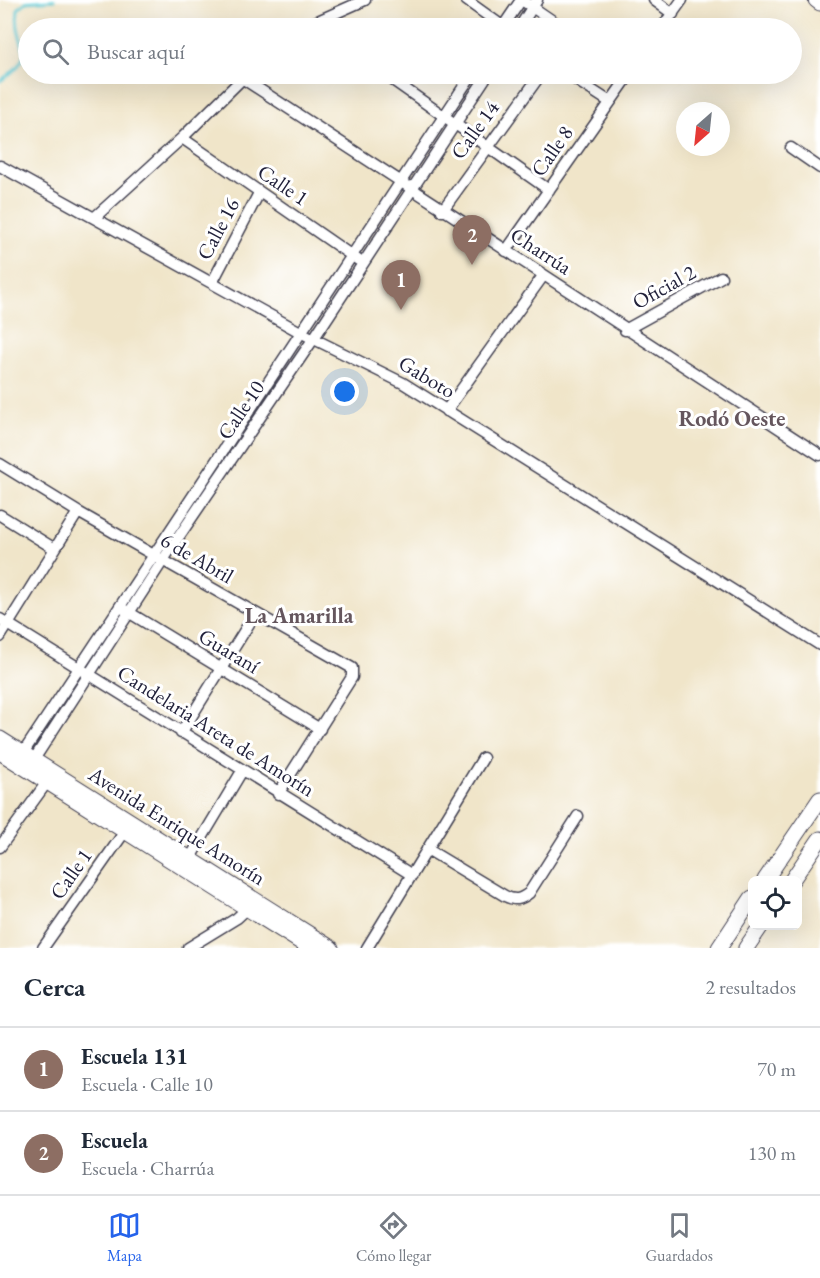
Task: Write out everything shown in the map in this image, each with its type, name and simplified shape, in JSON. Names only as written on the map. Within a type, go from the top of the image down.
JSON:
[{"type":"street","points":[[330,18],[365,0]]},
{"type":"street","points":[[466,0],[490,18]]},
{"type":"street","points":[[510,18],[522,0],[535,4],[551,18]]},
{"type":"street","points":[[654,0],[673,14]]},
{"type":"street","points":[[670,18],[682,0]]},
{"type":"street","points":[[816,0],[820,3]]},
{"type":"street","points":[[526,18],[535,4]]},
{"type":"street","points":[[95,218],[182,138],[236,84]]},
{"type":"street","name":"Charrúa","points":[[256,84],[399,183],[820,455]]},
{"type":"street","points":[[398,84],[549,190]]},
{"type":"street","name":"Calle 10","points":[[26,762],[78,668],[465,84]]},
{"type":"street","name":"Calle 10","points":[[26,762],[89,675],[481,84]]},
{"type":"street","name":"Calle 14","points":[[442,211],[486,146],[533,84]]},
{"type":"street","points":[[582,84],[610,102]]},
{"type":"street","name":"Calle 8","points":[[506,251],[622,84]]},
{"type":"street","name":"Calle 1","points":[[182,138],[363,263]]},
{"type":"street","points":[[792,148],[820,168]]},
{"type":"street","name":"Gaboto","points":[[0,166],[302,333],[403,384],[820,645]]},
{"type":"street","name":"Calle 16","points":[[212,283],[259,193]]},
{"type":"street","points":[[446,411],[543,276]]},
{"type":"street","name":"Oficial 2","points":[[625,330],[721,277]]},
{"type":"street","name":"6 de Abril","points":[[0,464],[152,555],[352,668],[352,678],[320,729]]},
{"type":"street","points":[[0,637],[4,621],[78,512]]},
{"type":"street","points":[[0,515],[55,549]]},
{"type":"street","name":"Guaraní","points":[[119,606],[320,729]]},
{"type":"street","points":[[181,733],[255,614]]},
{"type":"street","name":"Candelaria Areta de Amorín","points":[[4,621],[278,794],[412,875]]},
{"type":"street","points":[[278,794],[320,729]]},
{"type":"street","name":"Avenida Enrique Amorín","points":[[0,739],[26,762],[187,863],[251,905],[310,948]]},
{"type":"street","name":"Avenida Enrique Amorín","points":[[0,752],[26,762]]},
{"type":"street","points":[[367,948],[483,758]]},
{"type":"street","points":[[187,863],[242,771]]},
{"type":"street","points":[[0,847],[50,777]]},
{"type":"street","points":[[768,876],[819,802]]},
{"type":"street","points":[[428,849],[506,896],[514,900],[522,899],[529,893],[578,816]]},
{"type":"street","name":"Calle 1","points":[[42,948],[128,826]]},
{"type":"street","points":[[795,876],[820,839]]},
{"type":"street","points":[[188,948],[251,905]]},
{"type":"street","name":"Avenida Enrique Amorín","points":[[251,905],[331,948]]},
{"type":"street","points":[[719,948],[748,905]]},
{"type":"street","points":[[746,948],[758,930]]},
{"type":"waterway","points":[[18,27],[18,9],[26,2],[54,0]]},
{"type":"waterway","points":[[0,81],[18,65]]},
{"type":"place","name":"Escuela","points":[[472,265]]},
{"type":"place","name":"Escuela 131","points":[[401,310]]},
{"type":"district","name":"Rodó Oeste","points":[[732,418]]},
{"type":"district","name":"La Amarilla","points":[[299,615]]}]
